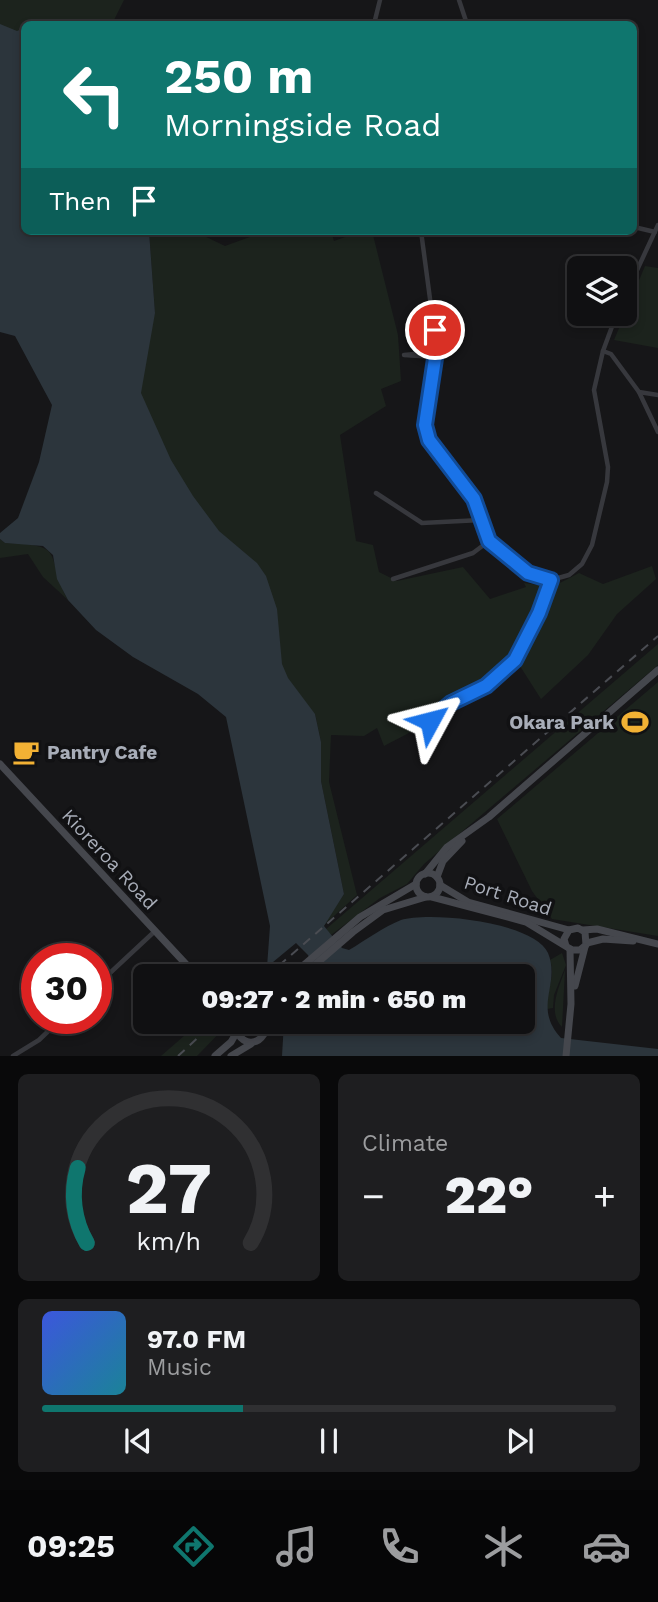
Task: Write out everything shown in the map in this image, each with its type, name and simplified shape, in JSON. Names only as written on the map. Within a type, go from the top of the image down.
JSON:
[{"type":"main road","points":[[309,964],[380,904],[416,884],[437,857],[464,838],[658,670]]},
{"type":"main road","name":"Kioreroa Road","points":[[0,764],[186,964]]},
{"type":"main road","points":[[350,929],[383,910],[429,897],[438,881],[443,861],[464,838]]},
{"type":"main road","name":"Port Road","points":[[425,874],[468,902],[569,930]]},
{"type":"main road","points":[[416,884],[418,892],[429,897]]},
{"type":"main road","name":"Port Road","points":[[429,897],[526,922],[568,947]]},
{"type":"main road","points":[[566,1056],[571,1004],[568,947],[565,939],[569,930],[597,929],[658,944]]},
{"type":"main road","points":[[571,1004],[586,945],[583,930]]},
{"type":"main road","points":[[568,947],[578,951],[586,945],[613,939],[658,944]]},
{"type":"main road","points":[[215,1056],[231,1042],[235,1034]]},
{"type":"main road","points":[[241,1034],[243,1040],[255,1042]]},
{"type":"main road","points":[[231,1056],[264,1034]]},
{"type":"street","points":[[375,21],[380,0]]},
{"type":"street","points":[[459,0],[466,21]]},
{"type":"street","points":[[637,270],[658,225]]},
{"type":"street","points":[[637,228],[655,232]]},
{"type":"street","points":[[421,235],[436,354],[425,430],[435,450],[474,499],[489,541],[528,573],[551,580],[569,575],[582,564],[599,519],[608,467],[595,398],[603,351],[612,326]]},
{"type":"street","points":[[603,351],[612,356],[639,392],[658,432]]},
{"type":"street","points":[[436,354],[404,355],[436,354]]},
{"type":"street","points":[[639,392],[658,395]]},
{"type":"street","points":[[376,493],[422,523],[481,520]]},
{"type":"street","points":[[393,579],[473,552],[489,541]]},
{"type":"street","points":[[430,721],[451,703],[486,686],[515,660],[539,613],[551,580]]},
{"type":"street","points":[[112,971],[155,931]]},
{"type":"street","points":[[13,1056],[45,1034]]},
{"type":"shaded area","points":[[0,0],[124,0],[114,21],[21,21],[21,118],[0,123]]},
{"type":"shaded area","points":[[0,24],[17,31],[21,29],[21,235],[149,235],[155,313],[141,393],[171,460],[193,496],[219,531],[257,563],[266,576],[277,609],[282,664],[288,678],[315,714],[321,742],[321,781],[344,894],[324,926],[342,948],[349,950],[394,923],[415,918],[457,918],[524,934],[539,942],[548,953],[551,965],[549,1016],[561,1038],[658,1049],[658,1056],[282,1056],[283,1034],[535,1034],[535,964],[312,964],[308,955],[296,943],[267,964],[270,926],[226,717],[198,694],[133,657],[96,630],[68,600],[57,579],[53,555],[43,546],[5,543],[0,539],[0,533],[18,518],[39,462],[52,405],[15,336],[0,332]]},
{"type":"shaded area","points":[[149,235],[202,235],[225,246],[255,235],[332,235],[334,241],[351,235],[373,235],[398,335],[401,381],[381,389],[386,406],[340,435],[356,541],[373,545],[379,572],[397,581],[463,567],[490,599],[526,587],[524,583],[546,586],[514,657],[504,670],[451,694],[426,724],[384,746],[377,728],[364,736],[331,735],[329,782],[357,895],[323,926],[344,894],[321,781],[321,742],[315,714],[277,698],[113,409],[155,313]]},
{"type":"shaded area","points":[[645,266],[658,268],[658,348],[614,340],[620,326],[637,326],[637,285]]},
{"type":"shaded area","points":[[0,539],[5,543],[38,546],[46,550],[51,555],[68,600],[43,577],[28,554],[0,558]]},
{"type":"shaded area","points":[[652,566],[656,579],[617,614],[588,655],[541,699],[520,666],[556,585],[579,573],[603,584]]},
{"type":"shaded area","points":[[658,644],[658,665],[424,864],[407,884],[380,898],[331,935],[326,929]]},
{"type":"shaded area","points":[[658,682],[658,936],[552,919],[532,891],[497,819]]},
{"type":"shaded area","points":[[562,953],[566,965],[554,995],[553,1008],[547,1009],[552,972],[550,960]]},
{"type":"shaded area","points":[[565,970],[562,1027],[555,1014],[555,1007]]},
{"type":"shaded area","points":[[186,1034],[218,1034],[197,1056],[161,1056]]},
{"type":"railway","points":[[281,964],[658,636]]},
{"type":"railway","points":[[178,1056],[202,1034]]},
{"type":"place","name":"Okara Park","points":[[635,722]]},
{"type":"place","name":"Pantry Cafe","points":[[26,752]]},
{"type":"route","points":[[430,721],[451,703],[486,686],[515,660],[539,613],[551,580],[536,578],[528,573],[489,541],[474,499],[429,440],[425,425],[436,352],[435,330]]}]
